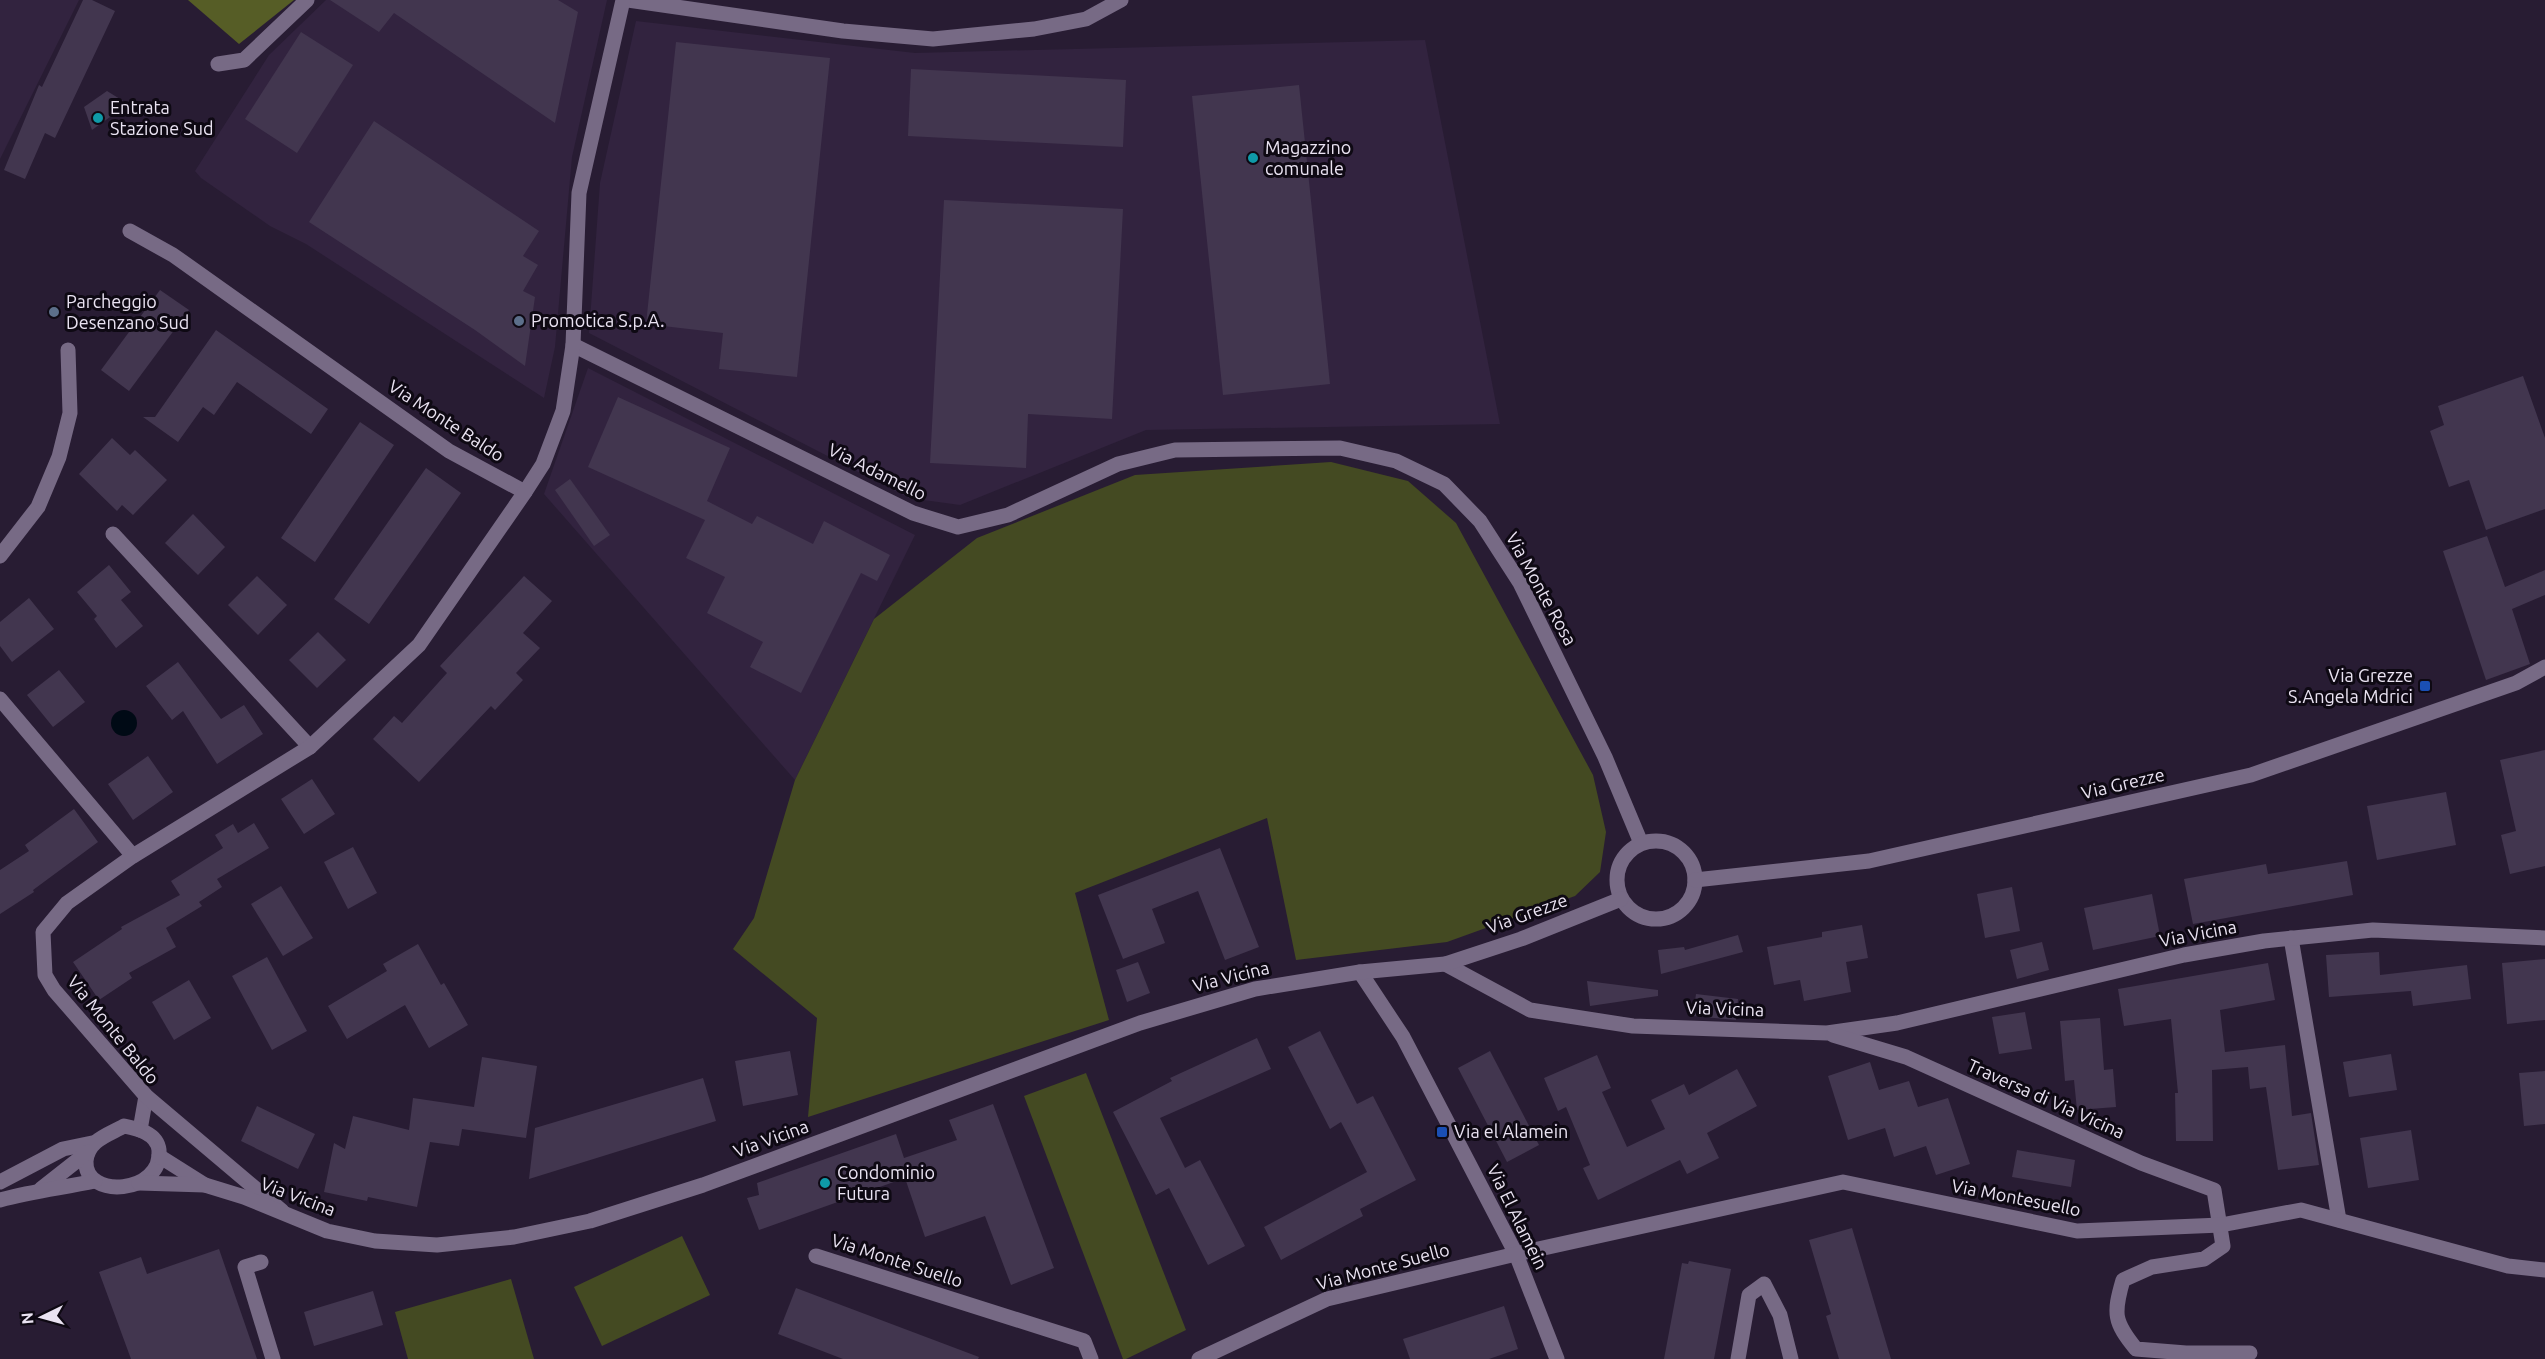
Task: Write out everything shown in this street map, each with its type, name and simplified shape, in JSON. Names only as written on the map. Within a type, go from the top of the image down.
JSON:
[{"type":"street","points":[[218,64],[243,60],[307,0]]},
{"type":"street","points":[[525,492],[543,464],[563,411],[573,345],[579,193],[623,0]]},
{"type":"street","points":[[628,0],[843,31],[933,39],[1034,29],[1086,19],[1121,0]]},
{"type":"street","name":"Via Monte Baldo","points":[[130,231],[173,255],[449,451],[525,492],[419,645],[310,747],[133,856],[67,903],[43,932],[45,975],[54,990],[146,1096],[140,1130]]},
{"type":"street","name":"Via Adamello","points":[[573,345],[913,513],[958,527],[1008,515],[1118,464],[1175,450]]},
{"type":"street","points":[[0,556],[38,507],[59,457],[70,413],[68,350]]},
{"type":"street","name":"Via Monte Rosa","points":[[1175,450],[1340,448],[1396,461],[1444,484],[1480,521],[1520,584],[1605,757],[1641,843]]},
{"type":"street","points":[[113,534],[310,747]]},
{"type":"street","name":"Via Grezze","points":[[1695,880],[1869,861],[2251,775],[2516,683],[2545,667]]},
{"type":"street","points":[[0,699],[133,856]]},
{"type":"street","points":[[1654,840],[1677,847],[1687,856],[1693,867],[1695,880],[1693,892],[1687,904],[1677,913],[1666,918],[1653,919],[1640,916],[1621,899],[1617,887],[1617,873],[1621,861],[1630,850],[1641,843],[1654,840]]},
{"type":"street","name":"Via Grezze","points":[[1445,964],[1521,939],[1621,899]]},
{"type":"street","name":"Via Vicina","points":[[159,1156],[205,1185],[285,1213],[327,1231],[375,1241],[437,1245],[514,1237],[590,1221],[704,1185],[1140,1023],[1256,989],[1360,972],[1445,964],[1530,1010],[1633,1026],[1827,1033],[1897,1023],[2184,955],[2291,938],[2373,930],[2545,938]]},
{"type":"street","points":[[2291,938],[2339,1220]]},
{"type":"street","name":"Via El Alamein","points":[[1360,972],[1403,1037],[1516,1254],[1557,1359]]},
{"type":"street","name":"Traversa di Via Vicina","points":[[1827,1033],[1906,1057],[2141,1163],[2214,1190],[2221,1225]]},
{"type":"street","points":[[146,1096],[285,1213]]},
{"type":"street","points":[[41,1189],[90,1148],[124,1126],[148,1134],[159,1144],[158,1166],[152,1176],[139,1183],[104,1186],[95,1181],[87,1167],[90,1148]]},
{"type":"street","points":[[0,1182],[63,1149],[90,1148]]},
{"type":"street","points":[[0,1200],[41,1189],[95,1181]]},
{"type":"street","name":"Via Montesuello","points":[[1516,1254],[1843,1182],[2077,1231],[2221,1225],[2301,1210],[2508,1266],[2545,1270]]},
{"type":"street","name":"Via Vicina","points":[[139,1183],[205,1185]]},
{"type":"street","points":[[2221,1225],[2223,1246],[2204,1259],[2152,1267],[2123,1280],[2116,1305],[2119,1329],[2136,1349],[2186,1353],[2250,1353]]},
{"type":"street","name":"Via Monte Suello","points":[[1199,1359],[1327,1299],[1516,1254]]},
{"type":"street","name":"Via Monte Suello","points":[[816,1256],[1084,1341],[1091,1359]]},
{"type":"street","points":[[261,1262],[245,1267],[273,1359]]},
{"type":"street","points":[[1738,1359],[1749,1295],[1764,1284],[1780,1315],[1791,1359]]},
{"type":"shaded area","points":[[0,0],[79,0],[0,159]]},
{"type":"shaded area","points":[[326,0],[607,0],[572,157],[555,347],[544,398],[306,244],[270,226],[201,178],[195,171],[269,55]]},
{"type":"shaded area","points":[[636,21],[915,53],[1425,40],[1500,424],[1146,430],[960,505],[909,498],[589,333],[600,183]]},
{"type":"shaded area","points":[[588,368],[915,535],[795,780],[544,494]]},
{"type":"shaded area","points":[[124,710],[133,714],[137,723],[133,732],[124,736],[115,732],[111,723],[115,714]]},
{"type":"green space","points":[[188,0],[294,0],[239,44]]},
{"type":"green space","points":[[1331,462],[1408,481],[1456,523],[1593,775],[1606,832],[1600,872],[1575,896],[1447,942],[1296,960],[1267,818],[1075,893],[1109,1020],[808,1117],[817,1018],[733,949],[754,918],[795,780],[874,619],[977,538],[1135,475]]},
{"type":"green space","points":[[1086,1073],[1186,1330],[1126,1359],[1123,1359],[1024,1096]]},
{"type":"green space","points":[[682,1236],[710,1295],[602,1346],[574,1287]]},
{"type":"green space","points":[[511,1279],[534,1359],[408,1359],[395,1312]]},
{"type":"building","points":[[83,0],[92,0],[115,11],[55,138],[45,133],[25,179],[4,170],[39,85],[42,87]]},
{"type":"building","points":[[330,0],[558,0],[578,12],[555,123],[394,13],[379,32]]},
{"type":"building","points":[[301,32],[353,65],[297,153],[245,119]]},
{"type":"building","points":[[676,42],[830,58],[797,377],[719,369],[723,333],[646,324]]},
{"type":"building","points":[[911,69],[1126,80],[1123,147],[908,136]]},
{"type":"building","points":[[1299,85],[1330,384],[1223,395],[1192,96]]},
{"type":"building","name":"Entrata Stazione Sud","points":[[107,91],[128,104],[92,130],[84,107]]},
{"type":"building","points":[[374,121],[539,231],[523,256],[538,265],[523,291],[535,297],[525,366],[475,330],[309,222]]},
{"type":"building","points":[[944,200],[1123,209],[1112,419],[1028,414],[1026,468],[930,463]]},
{"type":"building","points":[[160,290],[189,310],[129,391],[101,370]]},
{"type":"building","points":[[216,330],[328,409],[311,434],[237,382],[214,415],[203,407],[178,442],[143,417],[155,417]]},
{"type":"building","points":[[2523,376],[2545,438],[2545,509],[2486,530],[2469,480],[2449,487],[2430,431],[2444,425],[2438,406]]},
{"type":"building","points":[[618,397],[730,448],[707,501],[752,524],[757,516],[813,544],[824,521],[890,555],[877,581],[861,573],[801,693],[750,667],[763,642],[707,613],[725,577],[686,558],[705,520],[588,467]]},
{"type":"building","points":[[360,422],[394,445],[315,562],[281,538]]},
{"type":"building","points":[[112,438],[130,455],[135,450],[167,480],[133,515],[122,505],[117,511],[79,474]]},
{"type":"building","points":[[426,468],[461,493],[369,624],[334,599]]},
{"type":"building","points":[[570,479],[610,535],[594,546],[555,490]]},
{"type":"building","points":[[193,514],[225,547],[198,575],[165,543]]},
{"type":"building","points":[[2487,536],[2505,587],[2545,570],[2545,595],[2512,609],[2530,664],[2486,680],[2443,551]]},
{"type":"building","points":[[109,565],[131,592],[121,600],[143,626],[116,648],[94,619],[97,616],[77,592]]},
{"type":"building","points":[[257,576],[287,605],[258,635],[228,605]]},
{"type":"building","points":[[524,576],[552,601],[523,633],[540,648],[516,673],[523,680],[495,710],[491,706],[419,782],[373,739],[394,716],[402,723],[447,673],[440,666]]},
{"type":"building","points":[[29,598],[54,629],[12,662],[0,646],[0,622]]},
{"type":"building","points":[[318,632],[346,660],[317,688],[289,660]]},
{"type":"building","points":[[178,662],[221,719],[244,705],[263,734],[217,764],[183,711],[172,720],[146,686]]},
{"type":"building","points":[[59,670],[85,702],[53,727],[27,695]]},
{"type":"building","points":[[2545,750],[2545,866],[2510,874],[2501,835],[2516,831],[2500,760]]},
{"type":"building","points":[[148,756],[173,792],[133,820],[108,784]]},
{"type":"building","points":[[312,779],[335,814],[304,834],[281,799]]},
{"type":"building","points":[[2446,792],[2456,845],[2377,860],[2367,806]]},
{"type":"building","points":[[74,809],[98,842],[33,890],[34,892],[0,914],[0,870],[29,851],[25,845]]},
{"type":"building","points":[[254,823],[269,848],[217,879],[222,887],[199,902],[202,906],[166,928],[176,947],[129,973],[132,978],[99,1000],[73,962],[122,929],[121,927],[180,895],[171,881],[223,848],[215,835],[233,824],[238,833]]},
{"type":"building","points":[[353,847],[377,893],[348,909],[324,862]]},
{"type":"building","points":[[1220,848],[1259,947],[1225,960],[1198,891],[1152,909],[1165,943],[1123,959],[1098,895]]},
{"type":"building","points":[[2347,861],[2353,895],[2193,924],[2184,879],[2266,864],[2268,874]]},
{"type":"building","points":[[281,886],[313,938],[283,956],[251,904]]},
{"type":"building","points":[[2012,887],[2020,931],[1985,938],[1977,894]]},
{"type":"building","points":[[2152,894],[2160,936],[2093,950],[2084,908]]},
{"type":"building","points":[[1862,925],[1868,958],[1846,962],[1851,992],[1804,1001],[1800,980],[1774,985],[1767,947],[1822,937],[1822,932]]},
{"type":"building","points":[[1738,935],[1743,952],[1661,974],[1658,950],[1684,947],[1685,950]]},
{"type":"building","points":[[2042,942],[2049,970],[2017,979],[2010,950]]},
{"type":"building","points":[[418,944],[441,985],[444,983],[468,1025],[429,1048],[405,1005],[347,1039],[328,1006],[387,971],[383,964]]},
{"type":"building","points":[[2379,952],[2380,975],[2467,965],[2471,999],[2413,1006],[2411,991],[2329,997],[2326,955]]},
{"type":"building","points":[[267,957],[307,1031],[272,1050],[232,976]]},
{"type":"building","points":[[2545,959],[2545,1020],[2507,1024],[2502,963]]},
{"type":"building","points":[[1138,962],[1150,993],[1127,1002],[1116,970]]},
{"type":"building","points":[[2268,963],[2275,1000],[2220,1010],[2225,1052],[2285,1045],[2292,1116],[2311,1113],[2319,1165],[2278,1170],[2266,1087],[2250,1089],[2248,1067],[2212,1070],[2213,1141],[2176,1141],[2175,1093],[2178,1093],[2171,1019],[2124,1026],[2118,989]]},
{"type":"building","points":[[189,980],[211,1018],[174,1040],[152,1002]]},
{"type":"building","points":[[1587,981],[1658,990],[1658,996],[1590,1006]]},
{"type":"building","points":[[1696,994],[1738,999],[1736,1020],[1693,1016]]},
{"type":"building","points":[[2025,1012],[2032,1049],[1999,1054],[1992,1017]]},
{"type":"building","points":[[2100,1018],[2104,1070],[2113,1069],[2116,1107],[2077,1110],[2074,1080],[2065,1081],[2060,1021]]},
{"type":"building","points":[[1320,1031],[1357,1104],[1373,1096],[1416,1180],[1360,1209],[1363,1216],[1281,1260],[1264,1227],[1367,1172],[1341,1122],[1330,1129],[1288,1047]]},
{"type":"building","points":[[1257,1038],[1271,1069],[1160,1118],[1185,1168],[1200,1160],[1245,1246],[1208,1265],[1169,1188],[1156,1195],[1113,1112],[1172,1081],[1170,1078]]},
{"type":"building","points":[[790,1051],[798,1095],[743,1106],[735,1061]]},
{"type":"building","points":[[1490,1051],[1539,1145],[1507,1162],[1458,1068]]},
{"type":"building","points":[[2391,1054],[2397,1090],[2349,1097],[2343,1062]]},
{"type":"building","points":[[1597,1055],[1611,1088],[1602,1092],[1627,1147],[1665,1129],[1651,1100],[1684,1084],[1689,1095],[1737,1069],[1757,1106],[1707,1133],[1719,1158],[1687,1174],[1680,1160],[1598,1200],[1583,1168],[1590,1165],[1566,1107],[1558,1111],[1544,1078]]},
{"type":"building","points":[[482,1057],[537,1066],[526,1138],[462,1129],[459,1146],[430,1142],[417,1207],[368,1197],[367,1201],[324,1192],[334,1143],[345,1149],[353,1116],[409,1130],[413,1098],[474,1107]]},
{"type":"building","points":[[1870,1062],[1879,1090],[1909,1081],[1918,1107],[1948,1098],[1970,1164],[1936,1175],[1926,1146],[1894,1157],[1885,1128],[1848,1140],[1828,1076]]},
{"type":"building","points":[[2545,1071],[2545,1124],[2524,1126],[2519,1073]]},
{"type":"building","points":[[703,1078],[716,1121],[529,1179],[535,1128]]},
{"type":"building","points":[[993,1104],[1054,1268],[1011,1285],[985,1216],[925,1237],[905,1178],[759,1230],[747,1198],[759,1195],[757,1183],[896,1134],[904,1158],[957,1140],[949,1120]]},
{"type":"building","points":[[257,1106],[315,1134],[298,1169],[241,1141]]},
{"type":"building","points":[[2411,1130],[2419,1180],[2368,1188],[2360,1138]]},
{"type":"building","points":[[2017,1150],[2075,1160],[2071,1187],[2012,1177]]},
{"type":"building","points":[[1852,1228],[1891,1359],[1839,1359],[1826,1316],[1831,1314],[1809,1240]]},
{"type":"building","points":[[219,1249],[257,1359],[131,1359],[99,1272],[141,1257],[147,1274]]},
{"type":"building","points":[[1689,1261],[1731,1269],[1714,1359],[1664,1359],[1682,1263],[1688,1264]]},
{"type":"building","points":[[796,1288],[979,1357],[978,1359],[843,1359],[778,1334]]},
{"type":"building","points":[[373,1291],[383,1325],[314,1346],[304,1312]]},
{"type":"building","points":[[1504,1306],[1518,1349],[1489,1359],[1410,1359],[1403,1339]]},
{"type":"place","name":"Entrata Stazione Sud","points":[[98,118]]},
{"type":"place","name":"Magazzino comunale","points":[[1253,158]]},
{"type":"place","name":"Parcheggio Desenzano Sud","points":[[54,312]]},
{"type":"place","name":"Promotica S.p.A.","points":[[519,321]]},
{"type":"place","name":"Via Grezze S.Angela Mdrici","points":[[2425,686]]},
{"type":"place","name":"Via el Alamein","points":[[1442,1132]]},
{"type":"place","name":"Condominio Futura","points":[[825,1183]]}]
